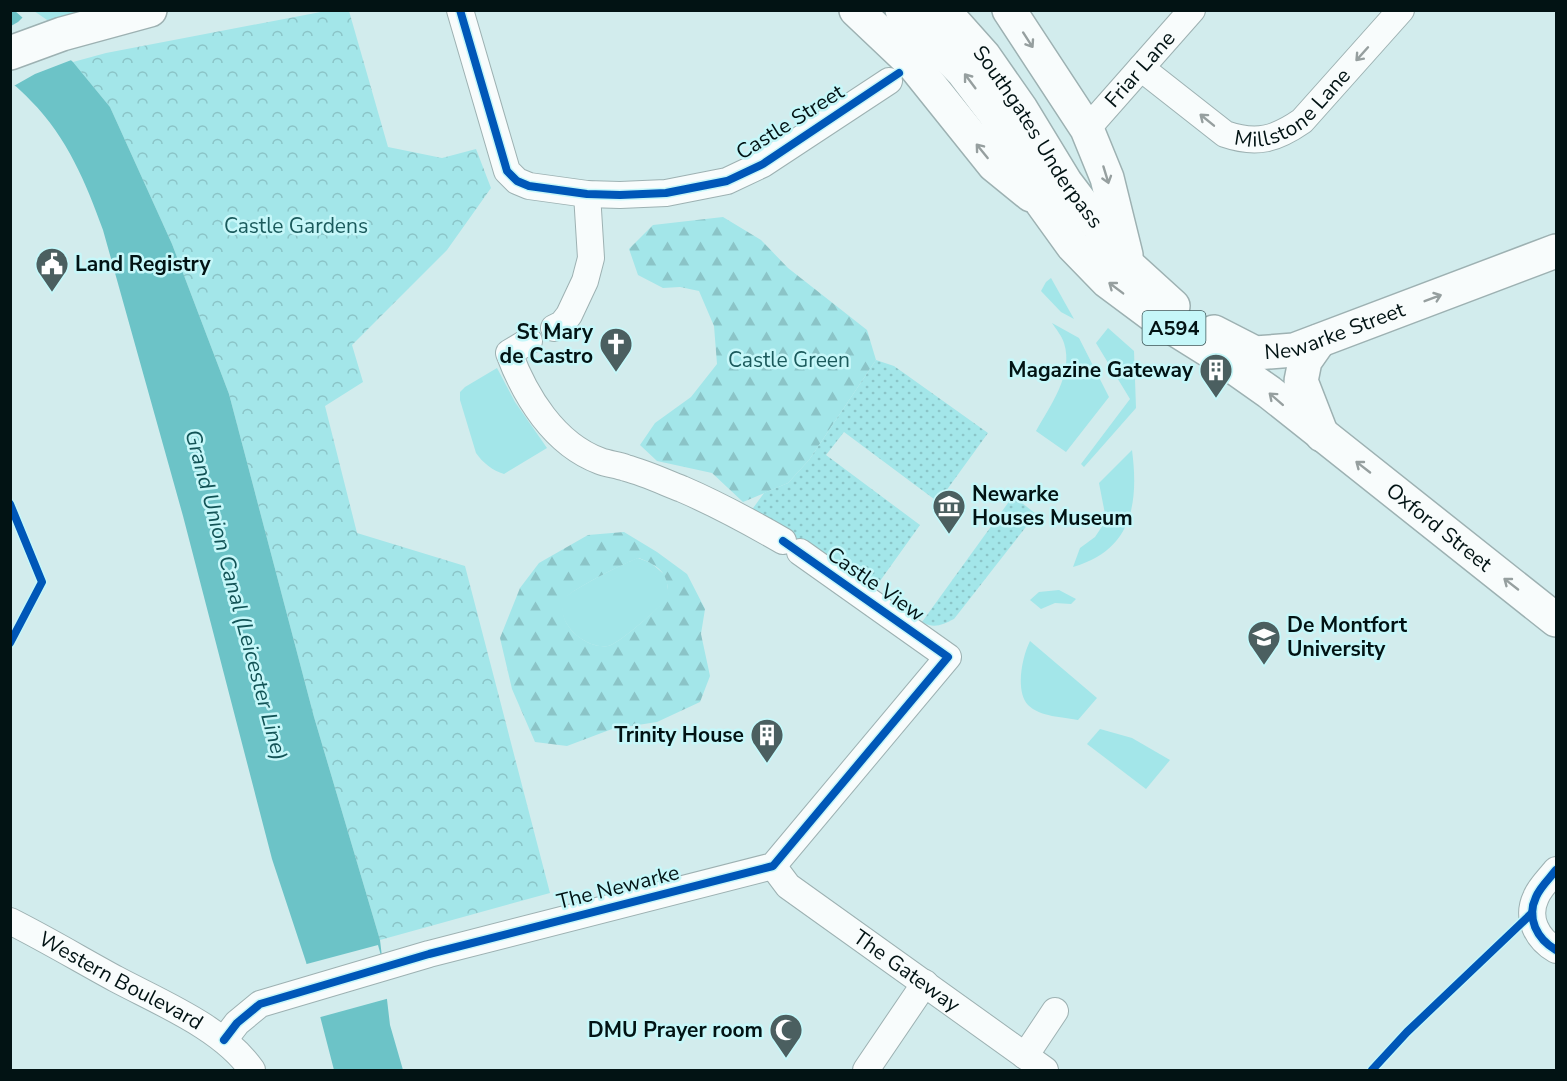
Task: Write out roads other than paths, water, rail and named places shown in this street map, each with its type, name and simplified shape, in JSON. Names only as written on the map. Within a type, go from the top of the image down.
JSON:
[{"type":"main road","points":[[10,54],[62,34],[150,10]]},
{"type":"main road","name":"A594","points":[[856,10],[913,64],[994,165],[1042,203]]},
{"type":"main road","name":"Southgates Underpass","points":[[902,10],[963,72],[995,114],[1042,203]]},
{"type":"main road","name":"Southgates Underpass","points":[[943,10],[984,56],[1021,109],[1066,183],[1129,266]]},
{"type":"main road","points":[[1009,10],[1087,129],[1107,178],[1129,266]]},
{"type":"main road","name":"Oxford Street","points":[[1042,203],[1073,246],[1107,281],[1154,316],[1218,356],[1269,392],[1557,620]]},
{"type":"main road","name":"Newarke Street","points":[[1129,266],[1164,299],[1199,324],[1255,353],[1294,350],[1557,250]]},
{"type":"main road","points":[[1319,341],[1305,361],[1301,381],[1322,435]]},
{"type":"street","name":"Castle Street","points":[[460,10],[507,171],[517,181],[529,186],[587,194],[620,195],[666,193],[727,181],[764,164],[889,81]]},
{"type":"street","name":"Friar Lane","points":[[1087,129],[1192,10]]},
{"type":"street","name":"Millstone Lane","points":[[1141,68],[1225,134],[1236,138],[1270,139],[1285,133],[1302,121],[1401,10]]},
{"type":"street","points":[[554,328],[562,324],[569,315],[585,281],[591,258],[587,194]]},
{"type":"street","name":"Castle View","points":[[529,341],[509,353],[516,371],[547,422],[567,442],[599,461],[628,468],[737,515],[792,546],[948,657],[773,866]]},
{"type":"street","name":"The Newarke","points":[[224,1040],[237,1023],[260,1004],[390,964],[773,866]]},
{"type":"street","name":"The Gateway","points":[[773,866],[789,886],[1035,1063]]},
{"type":"street","points":[[1557,870],[1535,898],[1523,922],[1532,925],[1548,945],[1557,950]]},
{"type":"street","name":"Western Boulevard","points":[[10,921],[224,1040],[246,1061],[252,1071]]},
{"type":"street","points":[[866,1071],[925,983]]},
{"type":"street","points":[[1035,1063],[1055,1011]]},
{"type":"water","name":"Grand Union Canal (Leicester Line)","points":[[10,11],[15,11],[73,62],[110,107],[172,244],[229,394],[314,717],[380,940],[390,1025],[403,1070],[334,1070],[306,962],[272,859],[183,516],[103,230],[90,195],[65,145],[44,115],[11,83]]},
{"type":"place","name":"Land Registry","points":[[52,293]]},
{"type":"place","name":"St Mary de Castro","points":[[616,373]]},
{"type":"place","name":"Magazine Gateway","points":[[1216,399]]},
{"type":"place","name":"Newarke Houses Museum","points":[[949,535]]},
{"type":"place","name":"De Montfort University","points":[[1264,666]]},
{"type":"place","name":"Trinity House","points":[[767,764]]},
{"type":"place","name":"DMU Prayer room","points":[[786,1059]]},
{"type":"park label","name":"Castle Gardens","points":[[296,226]]},
{"type":"park label","name":"Castle Green","points":[[789,360]]}]
